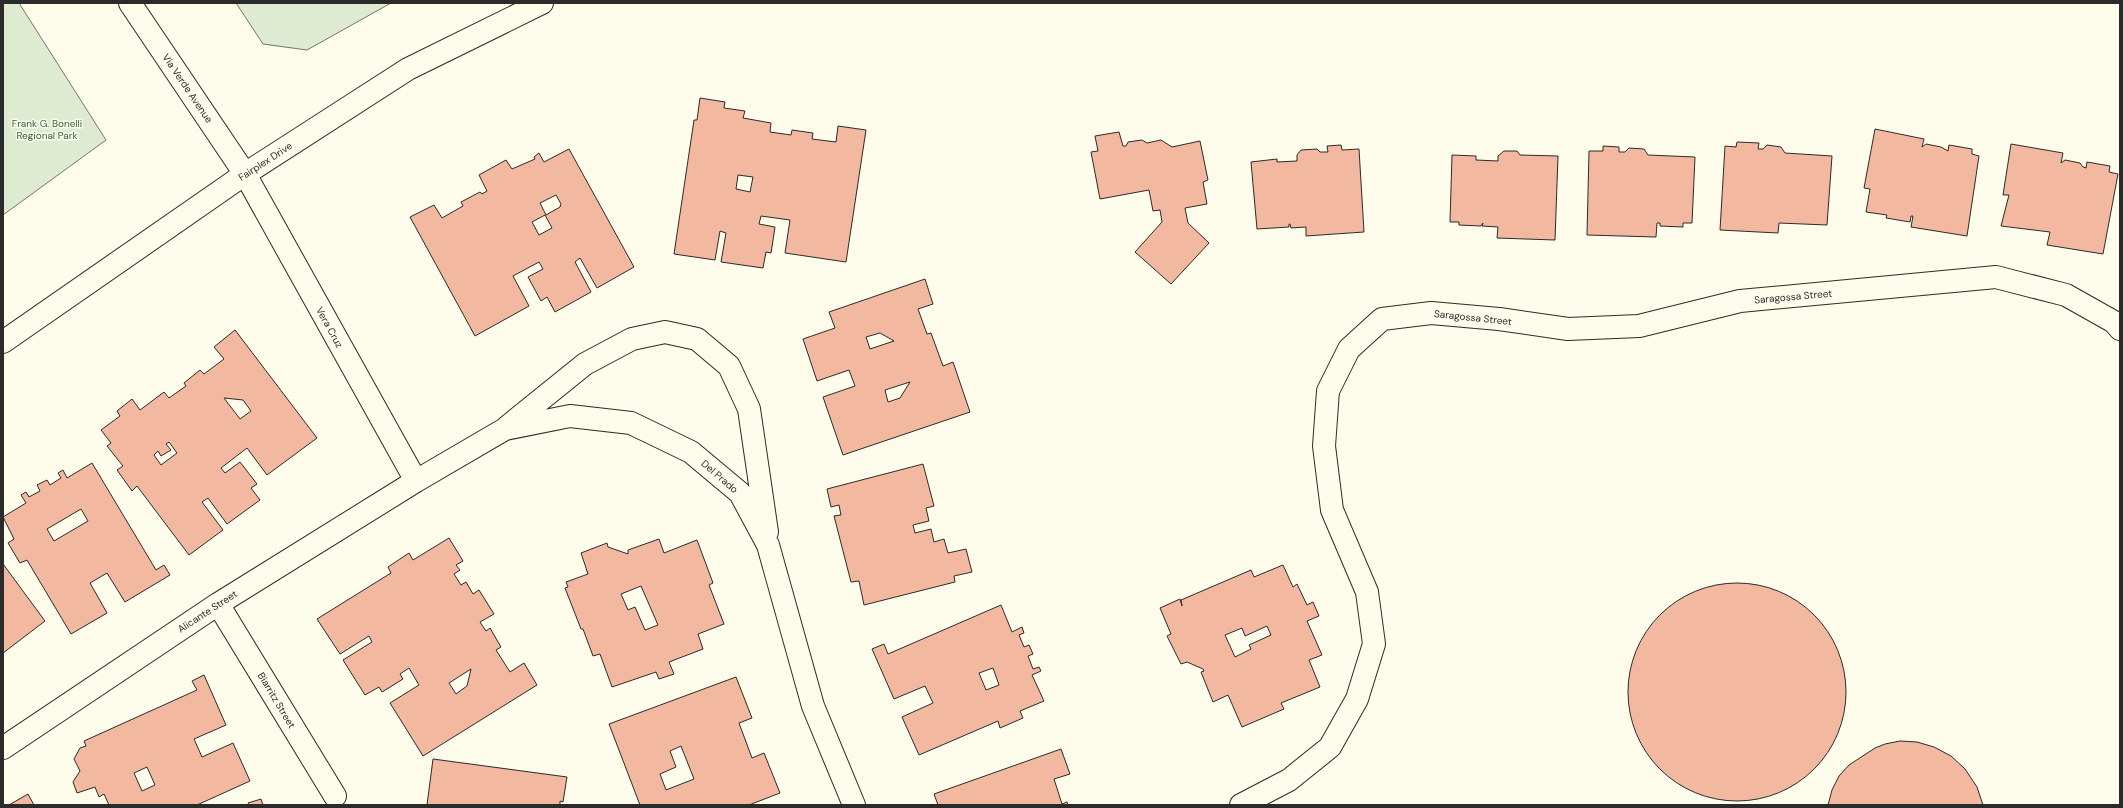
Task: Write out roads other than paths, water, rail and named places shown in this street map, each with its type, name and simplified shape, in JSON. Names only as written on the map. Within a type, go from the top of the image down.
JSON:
[{"type":"street","name":"Via Verde Avenue","points":[[130,3],[244,174]]},
{"type":"street","name":"Fairplex Drive","points":[[3,342],[244,174],[408,69],[542,3]]},
{"type":"street","name":"Vera Cruz","points":[[244,174],[416,481]]},
{"type":"street","name":"Saragossa Street","points":[[1241,805],[1290,780],[1330,746],[1357,699],[1374,644],[1367,592],[1332,510],[1324,446],[1328,391],[1349,349],[1382,319],[1431,313],[1499,319],[1568,329],[1639,326],[1740,301],[1996,277],[2066,295],[2114,322],[2120,329]]},
{"type":"street","points":[[505,429],[585,364],[632,339],[665,332],[697,339],[729,366],[749,409],[768,545]]},
{"type":"street","name":"Del Prado","points":[[416,481],[505,429],[570,416],[631,423],[691,452],[740,493],[768,545],[813,706],[854,805]]},
{"type":"street","name":"Alicante Street","points":[[3,748],[218,604],[416,481]]},
{"type":"street","name":"Biarritz Street","points":[[218,604],[335,796]]},
{"type":"park label","name":"Frank G. Bonelli Regional Park","points":[[47,128]]}]
